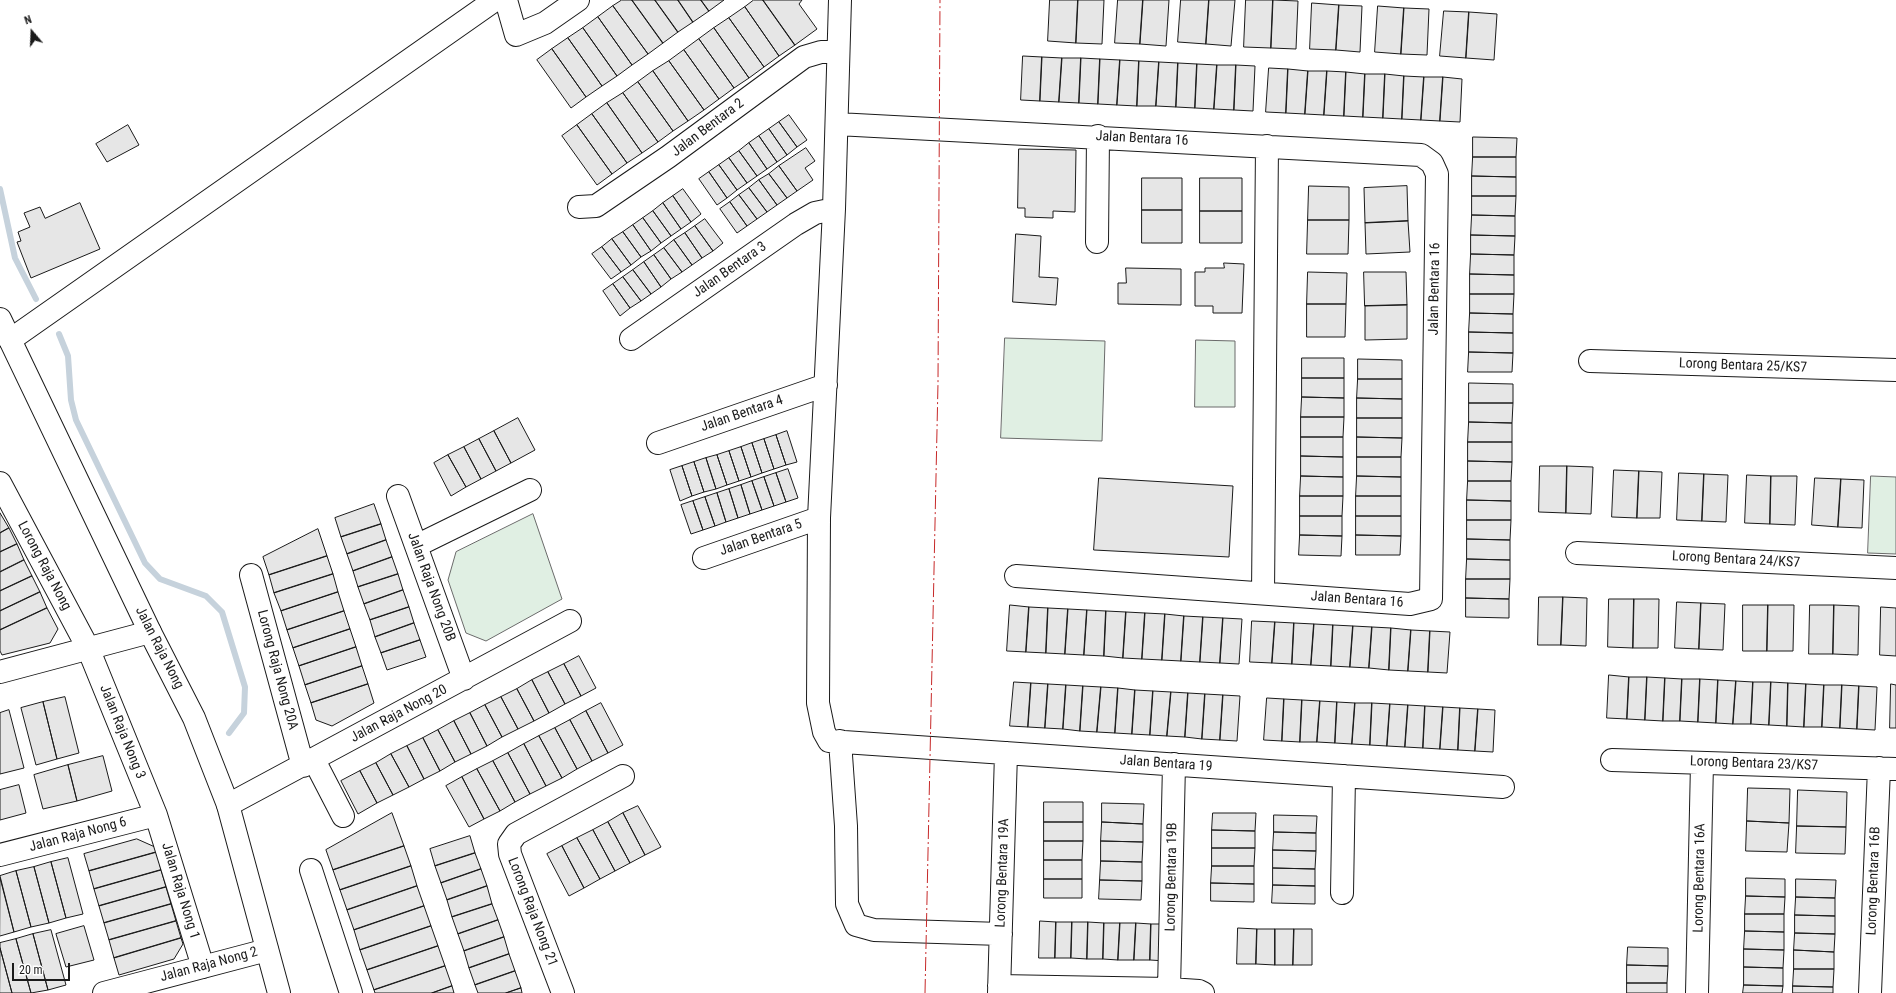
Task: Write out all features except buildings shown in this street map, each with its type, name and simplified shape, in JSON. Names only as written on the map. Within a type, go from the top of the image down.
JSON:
[{"type":"street","points":[[3,326],[495,0]]},
{"type":"street","points":[[506,0],[516,35],[545,23],[578,0]]},
{"type":"street","points":[[840,0],[834,209],[819,518],[818,703],[824,732],[834,741],[846,826],[847,904],[856,925],[874,930],[1001,934]]},
{"type":"street","name":"Jalan Bentara 2","points":[[579,207],[596,206],[668,158],[804,57],[821,52],[838,52]]},
{"type":"street","name":"Jalan Bentara 16","points":[[837,124],[1098,136],[1421,155],[1432,163],[1437,174],[1430,599],[1410,604],[1016,576]]},
{"type":"street","points":[[1097,242],[1098,136]]},
{"type":"street","points":[[1263,593],[1267,146]]},
{"type":"street","name":"Jalan Bentara 3","points":[[631,339],[796,224],[815,213],[834,209]]},
{"type":"street","name":"Jalan Raja Nong","points":[[3,326],[150,632],[194,718],[228,805],[278,993]]},
{"type":"street","name":"Lorong Bentara 25/KS7","points":[[1590,361],[1896,370]]},
{"type":"street","name":"Jalan Bentara 4","points":[[658,443],[826,385]]},
{"type":"street","name":"Lorong Raja Nong","points":[[0,483],[88,648]]},
{"type":"street","points":[[416,546],[530,490]]},
{"type":"street","name":"Jalan Raja Nong 20B","points":[[398,496],[464,679]]},
{"type":"street","name":"Jalan Bentara 5","points":[[704,558],[819,518]]},
{"type":"street","name":"Lorong Bentara 24/KS7","points":[[1576,553],[1896,568]]},
{"type":"street","name":"Lorong Raja Nong 20A","points":[[251,575],[309,763],[343,816]]},
{"type":"street","name":"Jalan Raja Nong 20","points":[[228,805],[309,763],[570,621]]},
{"type":"street","points":[[0,672],[150,632]]},
{"type":"street","name":"Jalan Raja Nong 3","points":[[88,648],[156,815]]},
{"type":"street","name":"Jalan Bentara 19","points":[[834,741],[1503,787]]},
{"type":"street","name":"Lorong Bentara 19A","points":[[999,989],[1006,753]]},
{"type":"street","name":"Lorong Bentara 23/KS7","points":[[1612,760],[1887,768]]},
{"type":"street","name":"Lorong Bentara 16A","points":[[1697,993],[1702,763]]},
{"type":"street","name":"Lorong Bentara 19B","points":[[1169,989],[1174,764]]},
{"type":"street","name":"Lorong Bentara 16B","points":[[1870,993],[1887,768]]},
{"type":"street","name":"Lorong Raja Nong 21","points":[[563,993],[510,854],[509,844],[516,834],[623,776]]},
{"type":"street","points":[[1342,893],[1344,776]]},
{"type":"street","name":"Jalan Raja Nong 6","points":[[0,855],[156,815]]},
{"type":"street","name":"Jalan Raja Nong 1","points":[[156,815],[203,967]]},
{"type":"street","points":[[311,870],[352,993]]},
{"type":"street","name":"Jalan Raja Nong 2","points":[[104,993],[267,950]]},
{"type":"street","points":[[999,989],[1169,989],[1199,991],[1204,993]]},
{"type":"green space","points":[[1005,338],[1105,341],[1102,441],[1001,438]]},
{"type":"green space","points":[[1196,340],[1235,341],[1235,407],[1195,407]]},
{"type":"green space","points":[[1871,476],[1896,477],[1896,554],[1868,553]]},
{"type":"green space","points":[[533,514],[562,599],[486,641],[466,633],[448,580],[456,552]]},
{"type":"waterway","points":[[0,189],[15,258],[36,299]]},
{"type":"waterway","points":[[59,334],[68,356],[71,400],[76,420],[145,563],[160,579],[206,596],[222,612],[245,687],[244,713],[229,733]]},
{"type":"power","points":[[925,993],[938,383],[940,0]]}]
